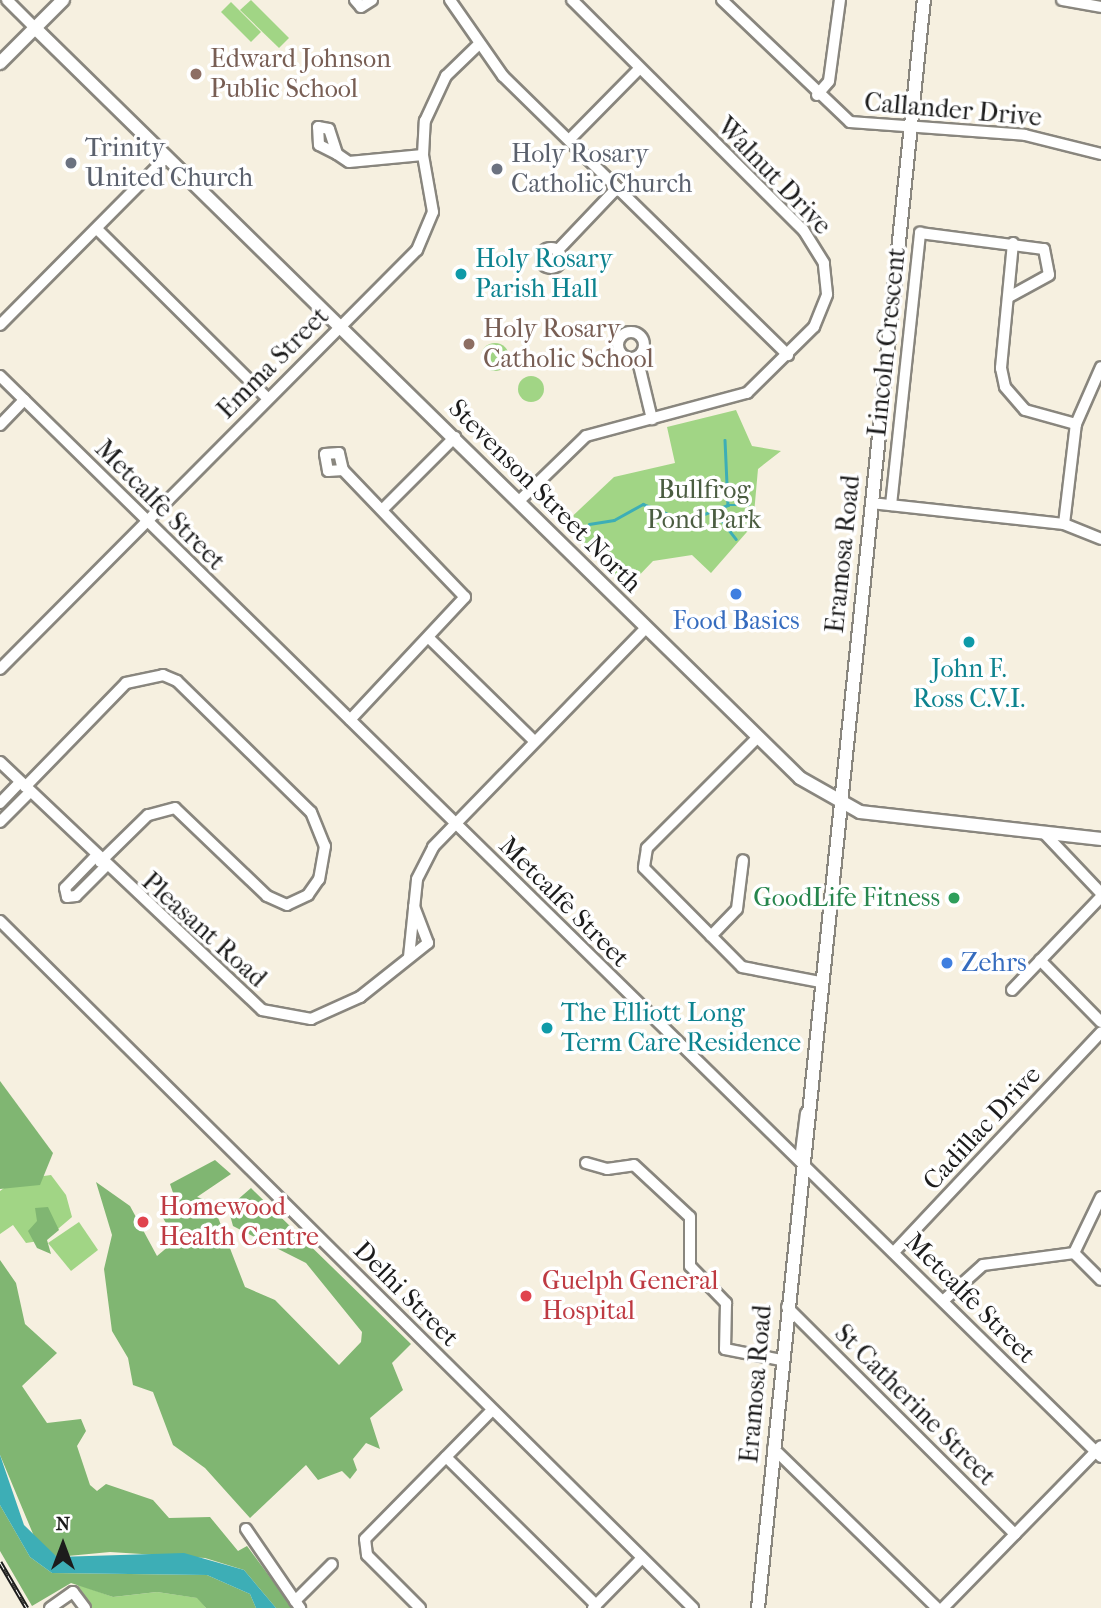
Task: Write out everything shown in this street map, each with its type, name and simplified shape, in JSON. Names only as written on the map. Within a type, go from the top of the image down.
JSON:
[{"type":"main road","points":[[0,63],[63,0]]},
{"type":"main road","name":"Eramosa Road","points":[[758,1608],[786,1306],[924,0]]},
{"type":"main road","name":"Stevenson Street North","points":[[35,28],[455,437],[757,738],[841,804],[860,812],[1101,839]]},
{"type":"street","points":[[7,0],[35,28]]},
{"type":"street","points":[[355,0],[362,6],[372,0]]},
{"type":"street","points":[[450,0],[477,46],[788,355]]},
{"type":"street","name":"Walnut Drive","points":[[519,501],[586,436],[747,393],[814,327],[825,304],[827,281],[818,251],[572,0]]},
{"type":"street","name":"Callander Drive","points":[[722,0],[817,95],[850,122],[911,129],[1025,135],[1101,155]]},
{"type":"street","points":[[817,95],[829,81],[840,0]]},
{"type":"street","points":[[1062,0],[1101,8]]},
{"type":"street","name":"Emma Street","points":[[0,669],[424,242],[433,212],[423,155],[437,91],[477,46]]},
{"type":"street","points":[[569,140],[639,69]]},
{"type":"street","points":[[337,154],[360,163],[423,155]]},
{"type":"street","points":[[0,325],[167,157]]},
{"type":"street","points":[[557,251],[617,188]]},
{"type":"street","points":[[97,229],[267,398]]},
{"type":"street","name":"Lincoln Crescent","points":[[891,505],[920,233],[1044,249],[1052,266],[1044,279],[1009,297]]},
{"type":"street","points":[[1013,243],[1001,368],[1009,394],[1030,412],[1076,424]]},
{"type":"street","points":[[637,357],[652,419]]},
{"type":"street","points":[[1064,524],[1076,424],[1101,367]]},
{"type":"street","name":"Metcalfe Street","points":[[0,376],[802,1164],[1099,1451]]},
{"type":"street","points":[[0,425],[24,400]]},
{"type":"street","points":[[383,509],[455,437]]},
{"type":"street","points":[[343,470],[465,597],[431,640],[350,720]]},
{"type":"street","points":[[871,503],[1064,524],[1101,539]]},
{"type":"street","points":[[408,957],[414,907],[424,861],[454,822],[646,628]]},
{"type":"street","points":[[431,640],[533,740]]},
{"type":"street","points":[[0,822],[25,787],[126,683],[163,675],[177,681],[311,812],[325,846],[319,880],[308,895],[287,905],[267,897],[175,808],[148,814],[100,862]]},
{"type":"street","points":[[757,738],[643,859],[648,875],[755,974],[820,982]]},
{"type":"street","name":"Pleasant Road","points":[[0,762],[240,995],[283,1017],[337,1012],[408,957],[431,936],[414,907]]},
{"type":"street","points":[[0,803],[25,787]]},
{"type":"street","points":[[1012,990],[1101,895],[1044,833]]},
{"type":"street","points":[[711,936],[737,909],[743,860]]},
{"type":"street","name":"Delhi Street","points":[[0,921],[693,1608]]},
{"type":"street","points":[[1040,960],[1101,1022]]},
{"type":"street","name":"Cadillac Drive","points":[[894,1252],[1101,1032]]},
{"type":"street","points":[[586,1163],[607,1170],[634,1165],[690,1217],[690,1266],[726,1303],[724,1349],[781,1360]]},
{"type":"street","points":[[1074,1253],[1101,1197]]},
{"type":"street","points":[[1074,1253],[1101,1280]]},
{"type":"street","points":[[944,1300],[983,1265],[1074,1253]]},
{"type":"street","name":"St Catherine Street","points":[[786,1306],[1015,1534]]},
{"type":"street","points":[[420,1608],[364,1545],[492,1410]]},
{"type":"street","points":[[773,1448],[937,1608]]},
{"type":"street","points":[[943,1608],[1099,1451]]},
{"type":"street","points":[[446,1457],[595,1607],[642,1558]]},
{"type":"street","points":[[246,1529],[297,1604],[332,1564]]},
{"type":"street","points":[[50,1608],[73,1592],[85,1608]]},
{"type":"green space","points":[[251,0],[289,38],[279,48],[240,10]]},
{"type":"green space","points":[[231,2],[261,32],[251,42],[221,12]]},
{"type":"green space","points":[[495,343],[505,347],[509,357],[505,367],[495,371],[485,367],[481,357],[485,347]]},
{"type":"green space","points":[[531,376],[540,380],[544,389],[540,398],[531,402],[522,398],[518,389],[522,380]]},
{"type":"green space","name":"Bullfrog Pond Park","points":[[736,410],[752,446],[781,451],[758,469],[753,525],[711,573],[692,555],[653,561],[627,588],[563,525],[614,477],[675,463],[667,427]]},
{"type":"green space","points":[[0,1081],[53,1153],[40,1185],[0,1189]]},
{"type":"green space","points":[[215,1160],[231,1174],[197,1197],[212,1202],[245,1287],[275,1300],[339,1365],[361,1342],[362,1332],[306,1263],[233,1226],[228,1208],[251,1188],[411,1344],[392,1363],[403,1390],[370,1418],[380,1449],[366,1443],[353,1459],[357,1470],[350,1479],[342,1471],[318,1480],[306,1465],[250,1518],[205,1468],[173,1445],[153,1392],[133,1385],[128,1358],[112,1331],[104,1269],[112,1235],[96,1182],[130,1206],[157,1256],[176,1240],[163,1218],[180,1213],[170,1184]]},
{"type":"green space","points":[[51,1175],[66,1195],[72,1217],[45,1240],[26,1243],[13,1225],[0,1234],[0,1191],[15,1180]]},
{"type":"green space","points":[[48,1207],[59,1230],[47,1240],[51,1254],[37,1248],[28,1231],[37,1221],[35,1208]]},
{"type":"green space","points":[[79,1222],[98,1250],[71,1271],[48,1243]]},
{"type":"green space","points":[[0,1260],[16,1283],[25,1324],[57,1353],[22,1386],[47,1423],[81,1419],[86,1431],[77,1446],[90,1485],[97,1491],[106,1484],[153,1500],[169,1518],[210,1517],[238,1551],[247,1546],[293,1608],[276,1608],[244,1570],[205,1558],[110,1552],[57,1557],[36,1541],[0,1455]]},
{"type":"green space","points":[[0,1505],[30,1557],[52,1573],[207,1575],[250,1594],[256,1608],[206,1608],[197,1598],[157,1592],[113,1597],[71,1583],[32,1606],[0,1551]]},
{"type":"green space","points":[[77,1584],[113,1597],[157,1592],[198,1598],[206,1608],[91,1608]]},
{"type":"water","points":[[0,1455],[24,1525],[57,1557],[184,1553],[244,1570],[276,1608],[256,1608],[250,1594],[207,1575],[52,1573],[30,1557],[0,1505]]},
{"type":"waterway","points":[[725,440],[728,505]]},
{"type":"waterway","points":[[589,524],[614,520],[643,504],[686,521],[728,505],[749,505]]},
{"type":"waterway","points":[[715,512],[736,539]]},
{"type":"railway","points":[[0,1562],[27,1608]]},
{"type":"place","name":"Edward Johnson Public School","points":[[196,74]]},
{"type":"place","name":"Trinity United Church","points":[[71,163]]},
{"type":"place","name":"Holy Rosary Catholic Church","points":[[497,169]]},
{"type":"place","name":"Holy Rosary Parish Hall","points":[[461,274]]},
{"type":"place","name":"Holy Rosary Catholic School","points":[[469,344]]},
{"type":"place","name":"Food Basics","points":[[736,594]]},
{"type":"place","name":"John F. Ross C.V.I.","points":[[969,642]]},
{"type":"place","name":"GoodLife Fitness","points":[[954,898]]},
{"type":"place","name":"Zehrs","points":[[947,963]]},
{"type":"place","name":"The Elliott Long Term Care Residence","points":[[547,1028]]},
{"type":"place","name":"Homewood Health Centre","points":[[143,1222]]},
{"type":"place","name":"Guelph General Hospital","points":[[526,1296]]}]
